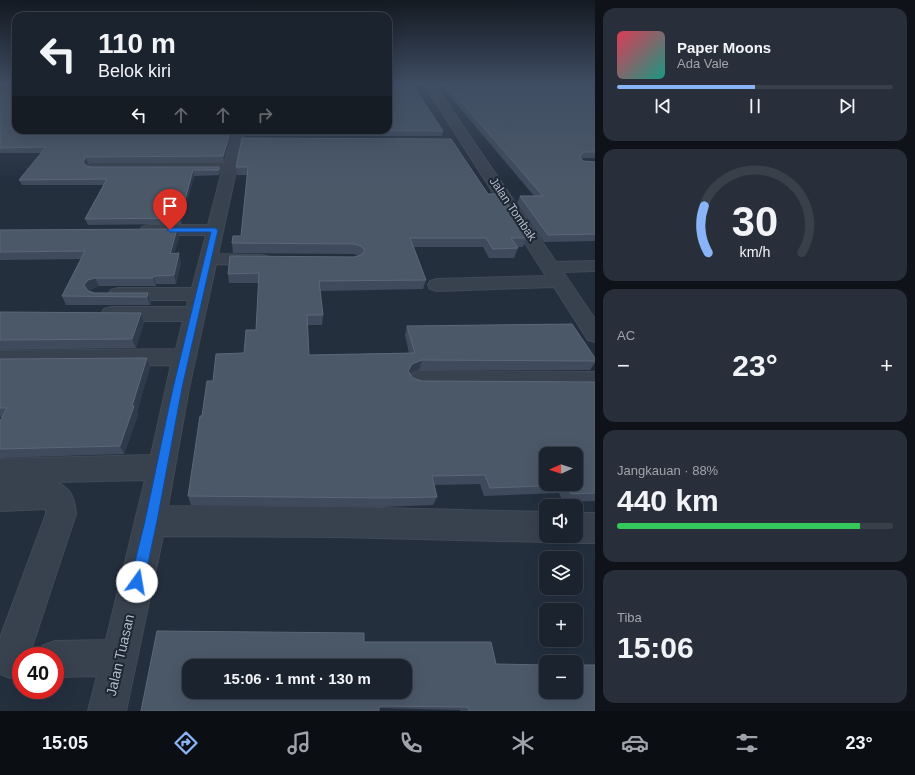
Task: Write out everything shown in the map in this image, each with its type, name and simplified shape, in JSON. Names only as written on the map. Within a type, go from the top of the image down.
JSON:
[{"type":"street","name":"Jalan Tombak","points":[[451,117],[595,335]]},
{"type":"street","name":"Jalan Tuasan","points":[[107,711],[151,521],[184,357],[229,167],[242,138]]},
{"type":"street","points":[[452,142],[468,142]]},
{"type":"street","points":[[93,167],[229,167]]},
{"type":"street","points":[[129,230],[215,230]]},
{"type":"street","points":[[208,259],[276,260]]},
{"type":"street","points":[[437,285],[556,274],[595,266]]},
{"type":"street","points":[[99,294],[197,304]]},
{"type":"street","points":[[93,313],[197,304]]},
{"type":"street","points":[[0,359],[184,357]]},
{"type":"street","points":[[419,380],[595,381]]},
{"type":"street","points":[[0,471],[162,467]]},
{"type":"street","points":[[0,497],[55,495],[58,498],[61,507],[61,514],[10,660]]},
{"type":"street","points":[[151,521],[338,522],[539,527]]},
{"type":"street","points":[[583,528],[595,528]]},
{"type":"street","points":[[64,659],[119,658]]},
{"type":"building","points":[[0,117],[12,117],[12,134],[230,134],[223,156],[86,157],[83,162],[86,166],[91,167],[219,167],[219,170],[193,170],[180,218],[85,219],[107,179],[19,180],[46,147],[0,148]]},
{"type":"building","points":[[392,117],[434,117],[443,131],[392,131]]},
{"type":"building","points":[[475,117],[595,117],[595,152],[583,152],[580,157],[583,161],[595,162],[595,234],[548,235],[520,196],[543,196]]},
{"type":"building","points":[[242,138],[451,139],[488,194],[501,194],[527,233],[524,233],[527,238],[511,238],[518,248],[493,249],[486,238],[410,238],[426,280],[319,281],[323,315],[307,315],[309,355],[415,353],[407,326],[572,324],[595,358],[595,361],[422,360],[412,364],[408,371],[413,378],[422,381],[595,382],[595,493],[571,494],[570,491],[583,491],[583,447],[539,447],[539,486],[490,488],[485,475],[432,476],[437,497],[384,498],[188,496],[200,416],[202,416],[207,381],[213,381],[216,354],[244,353],[246,330],[256,330],[259,273],[228,274],[230,256],[354,257],[361,255],[365,251],[361,246],[354,244],[232,243],[233,236],[241,236],[248,167],[236,167]]},
{"type":"building","points":[[177,229],[170,254],[179,253],[174,275],[154,276],[153,278],[95,278],[88,280],[84,285],[88,291],[95,293],[148,293],[147,297],[62,296],[85,251],[0,252],[0,230]]},
{"type":"building","points":[[0,312],[141,313],[132,339],[0,340]]},
{"type":"building","points":[[147,358],[132,406],[134,406],[120,446],[0,449],[0,421],[7,408],[0,408],[0,359]]},
{"type":"building","points":[[157,631],[364,633],[364,642],[491,642],[496,664],[539,665],[539,699],[583,699],[583,665],[595,665],[595,711],[469,711],[468,707],[379,706],[379,711],[141,711]]},
{"type":"route","points":[[137,582],[151,521],[177,388],[215,230],[170,230]]}]
